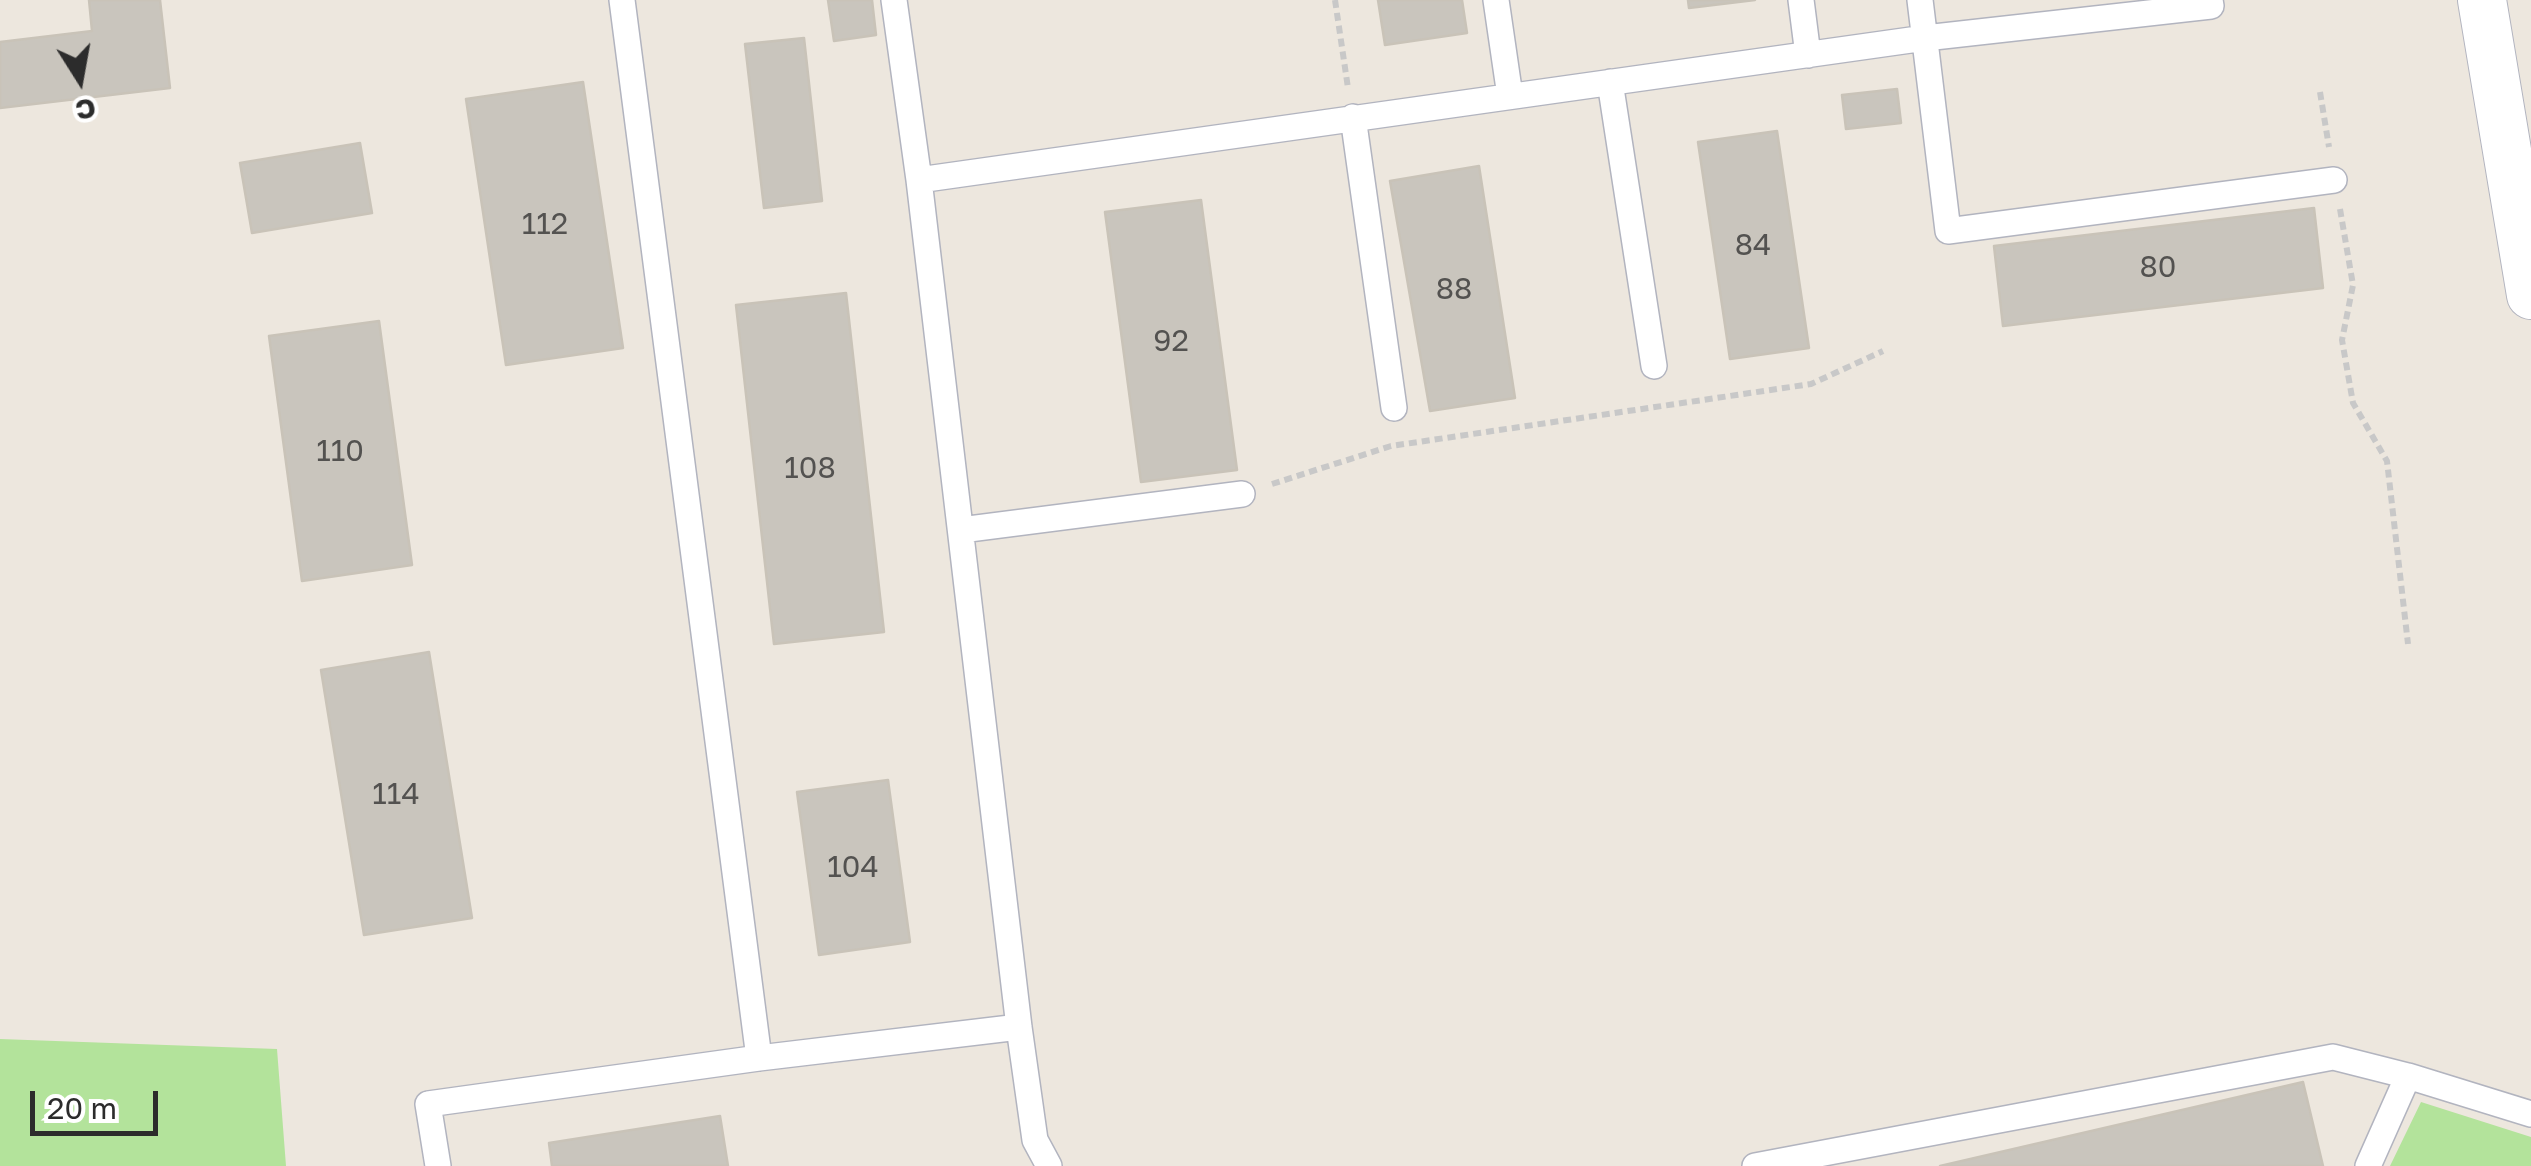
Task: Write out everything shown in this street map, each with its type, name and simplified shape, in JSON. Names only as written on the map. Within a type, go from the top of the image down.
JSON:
[{"type":"street","points":[[2482,0],[2519,158],[2531,295]]},
{"type":"lane","points":[[622,0],[759,1058]]},
{"type":"lane","points":[[894,0],[919,180],[1018,1027],[1036,1140],[1049,1166]]},
{"type":"lane","points":[[1496,0],[1510,96]]},
{"type":"lane","points":[[1801,0],[1808,54]]},
{"type":"lane","points":[[1920,0],[1948,231],[2334,180]]},
{"type":"lane","points":[[919,180],[1924,38],[2211,6],[2210,0]]},
{"type":"lane","points":[[1610,82],[1654,366]]},
{"type":"lane","points":[[1353,118],[1394,408]]},
{"type":"lane","points":[[961,530],[1242,494]]},
{"type":"lane","points":[[438,1166],[428,1104],[1018,1027]]},
{"type":"lane","points":[[1756,1166],[2333,1056],[2531,1114]]},
{"type":"lane","points":[[2368,1166],[2408,1076]]},
{"type":"path","points":[[1335,0],[1353,118]]},
{"type":"path","points":[[2320,92],[2353,286],[2342,340],[2352,403],[2387,461],[2408,644]]},
{"type":"path","points":[[1242,494],[1391,446],[1811,384],[1883,351]]},
{"type":"green space","points":[[0,1039],[277,1049],[286,1166],[0,1166]]},
{"type":"green space","points":[[2421,1102],[2531,1137],[2531,1166],[2390,1166]]},
{"type":"building","points":[[89,0],[160,0],[170,88],[0,108],[0,42],[92,31]]},
{"type":"building","points":[[828,0],[872,0],[876,35],[834,41]]},
{"type":"building","points":[[1378,0],[1462,0],[1467,33],[1385,45]]},
{"type":"building","points":[[1688,0],[1755,0],[1689,8]]},
{"type":"building","points":[[804,38],[822,201],[764,208],[745,44]]},
{"type":"building","points":[[583,82],[623,348],[506,365],[466,99]]},
{"type":"building","points":[[1897,89],[1901,123],[1846,129],[1842,95]]},
{"type":"building","points":[[1777,131],[1809,348],[1730,359],[1698,142]]},
{"type":"building","points":[[360,143],[372,213],[252,233],[240,163]]},
{"type":"building","points":[[1479,166],[1515,398],[1430,411],[1390,181]]},
{"type":"building","points":[[1201,200],[1237,470],[1141,482],[1105,212]]},
{"type":"building","points":[[2314,208],[2323,288],[2003,326],[1994,246]]},
{"type":"building","points":[[846,293],[884,632],[774,644],[736,305]]},
{"type":"building","points":[[379,321],[412,565],[302,581],[269,336]]},
{"type":"building","points":[[429,652],[472,918],[364,935],[321,670]]},
{"type":"building","points":[[888,780],[910,942],[819,955],[797,792]]},
{"type":"building","points":[[2303,1082],[2323,1166],[1940,1166]]},
{"type":"building","points":[[720,1116],[728,1166],[552,1166],[549,1143]]}]
